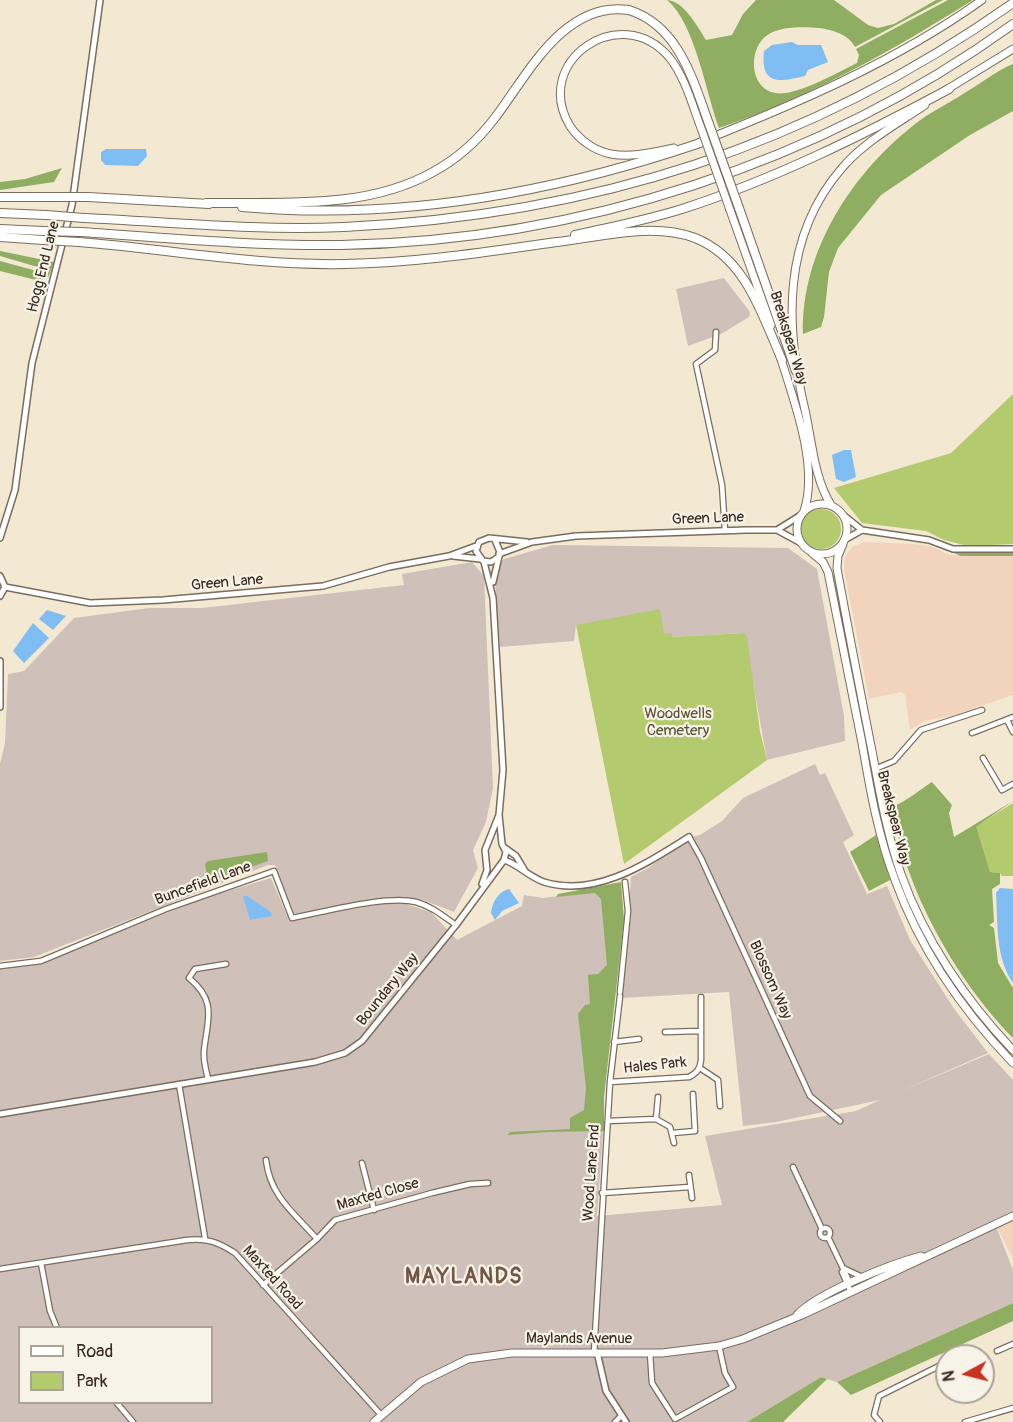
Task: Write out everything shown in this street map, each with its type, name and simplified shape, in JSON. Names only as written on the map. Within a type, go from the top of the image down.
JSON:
[{"type":"highway","points":[[0,213],[256,227],[342,227],[484,216],[605,192],[731,153],[842,105],[933,57],[1013,3]]},
{"type":"highway","points":[[206,203],[332,200],[376,194],[413,183],[454,158],[483,132],[556,32],[581,15],[602,9],[624,9],[640,14],[663,30],[689,70],[705,126],[796,372]]},
{"type":"highway","points":[[80,238],[257,244],[342,244],[486,233],[595,211],[675,191],[799,145],[891,100],[965,58],[1013,24]]},
{"type":"highway","points":[[524,247],[650,219],[749,185],[831,149],[949,88]]},
{"type":"highway","points":[[0,197],[88,198],[316,210],[441,203],[573,181],[699,142]]},
{"type":"highway","points":[[0,229],[27,230],[44,235]]},
{"type":"highway","points":[[0,237],[44,235],[283,263],[344,264],[470,255],[650,231],[694,238],[727,259],[748,284],[782,360]]},
{"type":"main road","points":[[705,126],[677,68],[658,47],[638,37],[620,34],[597,39],[577,53],[566,70],[561,91],[563,110],[573,130],[588,145],[608,154],[630,155],[699,142],[820,94],[911,45],[982,0]]},
{"type":"main road","name":"Breakspear Way","points":[[831,505],[823,492],[796,372],[791,336],[794,284],[803,235],[813,211],[830,183],[852,158],[949,88],[1013,49]]},
{"type":"main road","name":"Breakspear Way","points":[[735,209],[782,360],[798,420],[810,481],[802,513]]},
{"type":"main road","points":[[820,504],[831,505],[842,514],[848,530],[845,541],[826,555],[812,553],[801,543],[796,529],[802,513],[820,504]]},
{"type":"main road","name":"Breakspear Way","points":[[845,541],[838,556],[837,568],[891,842],[913,902],[953,975],[984,1017],[1013,1050]]},
{"type":"main road","name":"Breakspear Way","points":[[812,553],[823,562],[828,573],[871,796],[895,880],[918,931],[945,979],[978,1024],[1013,1063]]},
{"type":"main road","name":"Maylands Avenue","points":[[797,1315],[809,1304],[884,1276],[1013,1216]]},
{"type":"main road","name":"Maylands Avenue","points":[[375,1422],[421,1382],[468,1359],[512,1353],[650,1353],[719,1346],[755,1335],[826,1303],[869,1276],[932,1253]]},
{"type":"main road","points":[[869,1276],[884,1276]]},
{"type":"main road","points":[[809,1304],[826,1303]]},
{"type":"street","name":"Hogg End Lane","points":[[0,538],[15,490],[32,363],[72,204],[100,0]]},
{"type":"street","points":[[716,332],[715,350],[696,364],[722,485],[725,531]]},
{"type":"street","points":[[777,530],[802,513]]},
{"type":"street","points":[[842,514],[862,530],[929,540],[953,549],[1013,549]]},
{"type":"street","name":"Green Lane","points":[[495,540],[532,542],[583,536],[777,530],[801,543]]},
{"type":"street","points":[[845,541],[862,530]]},
{"type":"street","points":[[492,589],[476,546],[485,538],[495,540],[500,547],[492,589],[503,770],[499,815],[485,852],[487,859],[501,861],[538,880],[559,885],[608,880],[642,866],[689,837]]},
{"type":"street","name":"Green Lane","points":[[498,556],[532,542]]},
{"type":"street","name":"Green Lane","points":[[5,587],[75,601],[141,602],[322,586],[389,567],[449,556],[476,546]]},
{"type":"street","name":"Green Lane","points":[[449,556],[482,560]]},
{"type":"street","points":[[482,560],[498,556]]},
{"type":"street","points":[[0,576],[5,587],[0,596]]},
{"type":"street","points":[[0,661],[0,707]]},
{"type":"street","points":[[875,769],[894,761],[921,730],[982,710]]},
{"type":"street","points":[[972,733],[1013,717]]},
{"type":"street","points":[[1007,720],[1013,732]]},
{"type":"street","points":[[983,758],[1002,790],[1013,784]]},
{"type":"street","points":[[499,815],[504,846],[501,861]]},
{"type":"street","name":"Blossom Way","points":[[689,837],[701,858],[810,1096],[840,1121]]},
{"type":"street","points":[[489,844],[494,842],[504,846],[516,856],[525,872]]},
{"type":"street","name":"Boundary Way","points":[[481,888],[487,859]]},
{"type":"street","name":"Boundary Way","points":[[0,1114],[315,1062],[345,1053],[363,1041],[456,925],[501,861]]},
{"type":"street","name":"Buncefield Lane","points":[[0,966],[41,961],[166,909],[274,871],[292,918],[383,902],[408,901],[429,907],[456,925]]},
{"type":"street","name":"Wood Lane End","points":[[625,882],[628,911],[610,1082],[602,1193],[596,1353],[606,1391],[626,1422]]},
{"type":"street","points":[[208,1079],[204,1054],[210,1011],[202,993],[189,978],[195,969],[226,964]]},
{"type":"street","name":"Hales Park","points":[[610,1082],[689,1077],[700,1068],[700,997]]},
{"type":"street","points":[[665,1032],[700,1031]]},
{"type":"street","points":[[614,1042],[639,1039]]},
{"type":"street","points":[[700,1068],[718,1080],[720,1106]]},
{"type":"street","points":[[0,1269],[205,1238],[179,1084]]},
{"type":"street","points":[[673,1133],[695,1131],[693,1094]]},
{"type":"street","points":[[656,1119],[658,1097]]},
{"type":"street","points":[[608,1121],[656,1119],[670,1127],[674,1143]]},
{"type":"street","points":[[266,1160],[271,1184],[317,1239]]},
{"type":"street","points":[[362,1163],[374,1210]]},
{"type":"street","points":[[793,1167],[822,1229],[821,1236],[828,1237],[850,1288]]},
{"type":"street","points":[[689,1175],[692,1198]]},
{"type":"street","name":"Maxted Close","points":[[263,1285],[317,1239],[335,1220],[470,1184],[488,1183]]},
{"type":"street","points":[[602,1193],[690,1187]]},
{"type":"street","name":"Maxted Road","points":[[205,1238],[235,1253],[382,1416]]},
{"type":"street","points":[[41,1263],[50,1311],[56,1326]]},
{"type":"street","points":[[841,1266],[858,1276],[869,1276]]},
{"type":"street","points":[[997,1351],[1013,1344]]},
{"type":"street","points":[[650,1353],[652,1383],[675,1419],[733,1387],[725,1373],[719,1346]]},
{"type":"street","points":[[880,1422],[874,1415],[879,1396],[935,1368]]},
{"type":"street","points":[[118,1404],[133,1422]]},
{"type":"street","points":[[965,1422],[1013,1408]]},
{"type":"street","points":[[615,1422],[621,1416]]},
{"type":"shaded area","points":[[724,278],[750,312],[749,317],[721,334],[688,346],[676,289]]},
{"type":"shaded area","points":[[864,542],[934,547],[949,555],[1013,555],[1013,695],[951,716],[924,721],[910,730],[905,695],[901,692],[869,699],[844,569],[845,557],[852,547]]},
{"type":"shaded area","points":[[553,545],[788,548],[817,569],[844,716],[845,741],[767,760],[744,633],[672,637],[576,625],[574,641],[500,647],[495,581],[497,565],[504,559]]},
{"type":"shaded area","points":[[472,562],[484,576],[493,788],[486,822],[473,850],[478,868],[454,912],[423,900],[398,897],[294,914],[275,865],[268,865],[34,957],[0,961],[0,764],[5,743],[8,674],[24,671],[74,618],[149,608],[202,608],[404,585],[402,574]]},
{"type":"shaded area","points":[[815,764],[820,775],[825,773],[854,835],[843,842],[867,894],[887,886],[910,940],[955,1010],[988,1053],[899,1092],[989,1054],[1013,1080],[1013,1216],[995,1224],[1013,1270],[1013,1303],[837,1382],[821,1377],[747,1422],[0,1422],[0,969],[43,963],[201,899],[271,878],[289,920],[388,903],[403,903],[431,912],[457,940],[522,906],[524,895],[543,898],[601,891],[608,965],[603,1133],[597,1216],[722,1205],[705,1136],[856,1111],[880,1100],[776,1122],[743,1126],[729,992],[622,998],[631,877],[648,868],[689,837],[700,835],[722,821],[743,798]]},
{"type":"shaded area","points":[[1013,1216],[1013,1259],[995,1224]]},
{"type":"green space","points":[[667,0],[673,1],[685,10],[706,40],[732,35],[743,14],[756,0],[834,0],[868,25],[878,28],[894,24],[936,0],[943,0],[855,47],[840,33],[819,28],[787,28],[769,34],[757,48],[754,66],[756,75],[766,90],[784,93],[805,88],[857,63],[859,55],[856,49],[948,0],[973,0],[850,72],[786,102],[719,128],[692,41],[677,11]]},
{"type":"green space","points":[[1013,64],[1013,111],[970,135],[881,195],[838,248],[829,272],[821,327],[803,334],[805,303],[811,272],[821,243],[853,188],[895,141],[919,121]]},
{"type":"green space","points":[[62,168],[54,182],[0,190],[0,182],[25,179]]},
{"type":"green space","points":[[0,251],[54,262],[48,278],[41,268],[0,256]]},
{"type":"green space","points":[[0,261],[37,271],[44,282],[0,271]]},
{"type":"green space","points":[[1013,394],[1013,544],[968,546],[944,540],[926,531],[862,523],[834,488],[951,453]]},
{"type":"green space","points":[[821,509],[829,510],[835,515],[840,521],[840,537],[835,543],[829,548],[821,549],[813,548],[807,543],[802,537],[801,529],[802,521],[807,515],[813,510]]},
{"type":"green space","points":[[1013,550],[1013,556],[961,556],[949,551],[973,553]]},
{"type":"green space","points":[[835,576],[869,753],[866,753],[832,577]]},
{"type":"green space","name":"Woodwells Cemetery","points":[[660,609],[664,634],[672,633],[672,637],[744,633],[747,637],[760,731],[767,760],[624,864],[576,625]]},
{"type":"green space","points":[[870,771],[873,771],[891,849],[936,952],[1013,1053],[1013,1058],[959,993],[919,926],[891,853],[879,814]]},
{"type":"green space","points":[[932,782],[952,805],[949,813],[954,837],[1013,801],[976,827],[990,872],[1000,873],[1000,884],[992,889],[994,922],[989,925],[994,928],[998,963],[1013,988],[1013,1038],[992,1015],[953,961],[936,931],[908,869],[898,837],[892,806],[906,800]]},
{"type":"green space","points":[[1013,803],[1013,876],[1002,876],[1000,873],[990,872],[975,827]]},
{"type":"green space","points":[[876,835],[890,880],[869,891],[850,852]]},
{"type":"green space","points":[[267,852],[268,861],[208,882],[205,864],[208,861]]},
{"type":"green space","points":[[621,882],[624,919],[604,1097],[604,1131],[507,1135],[510,1132],[570,1129],[570,1118],[584,1110],[586,1088],[578,1014],[585,1005],[590,1004],[588,975],[598,974],[607,965],[601,899],[595,893],[556,897],[558,894]]},
{"type":"green space","points":[[1013,1303],[1013,1321],[963,1344],[935,1344],[935,1357],[851,1395],[837,1382]]},
{"type":"green space","points":[[821,1377],[827,1379],[783,1422],[747,1422]]},
{"type":"water","points":[[792,42],[798,45],[821,45],[828,62],[808,70],[805,76],[787,80],[774,79],[765,71],[764,51],[772,45]]},
{"type":"water","points":[[106,149],[146,149],[147,156],[138,166],[105,165],[101,160],[101,152]]},
{"type":"water","points":[[851,450],[856,477],[844,482],[836,479],[832,455]]},
{"type":"water","points":[[47,610],[66,616],[53,630],[39,619]]},
{"type":"water","points":[[33,623],[49,638],[24,663],[13,651]]},
{"type":"water","points":[[1000,888],[1013,889],[1013,983],[1000,951],[996,893]]},
{"type":"water","points":[[509,889],[519,903],[502,911],[495,920],[491,913],[494,901],[502,892]]},
{"type":"water","points":[[243,896],[247,896],[271,912],[272,916],[250,920]]},
{"type":"district","name":"MAYLANDS","points":[[464,1278]]}]
